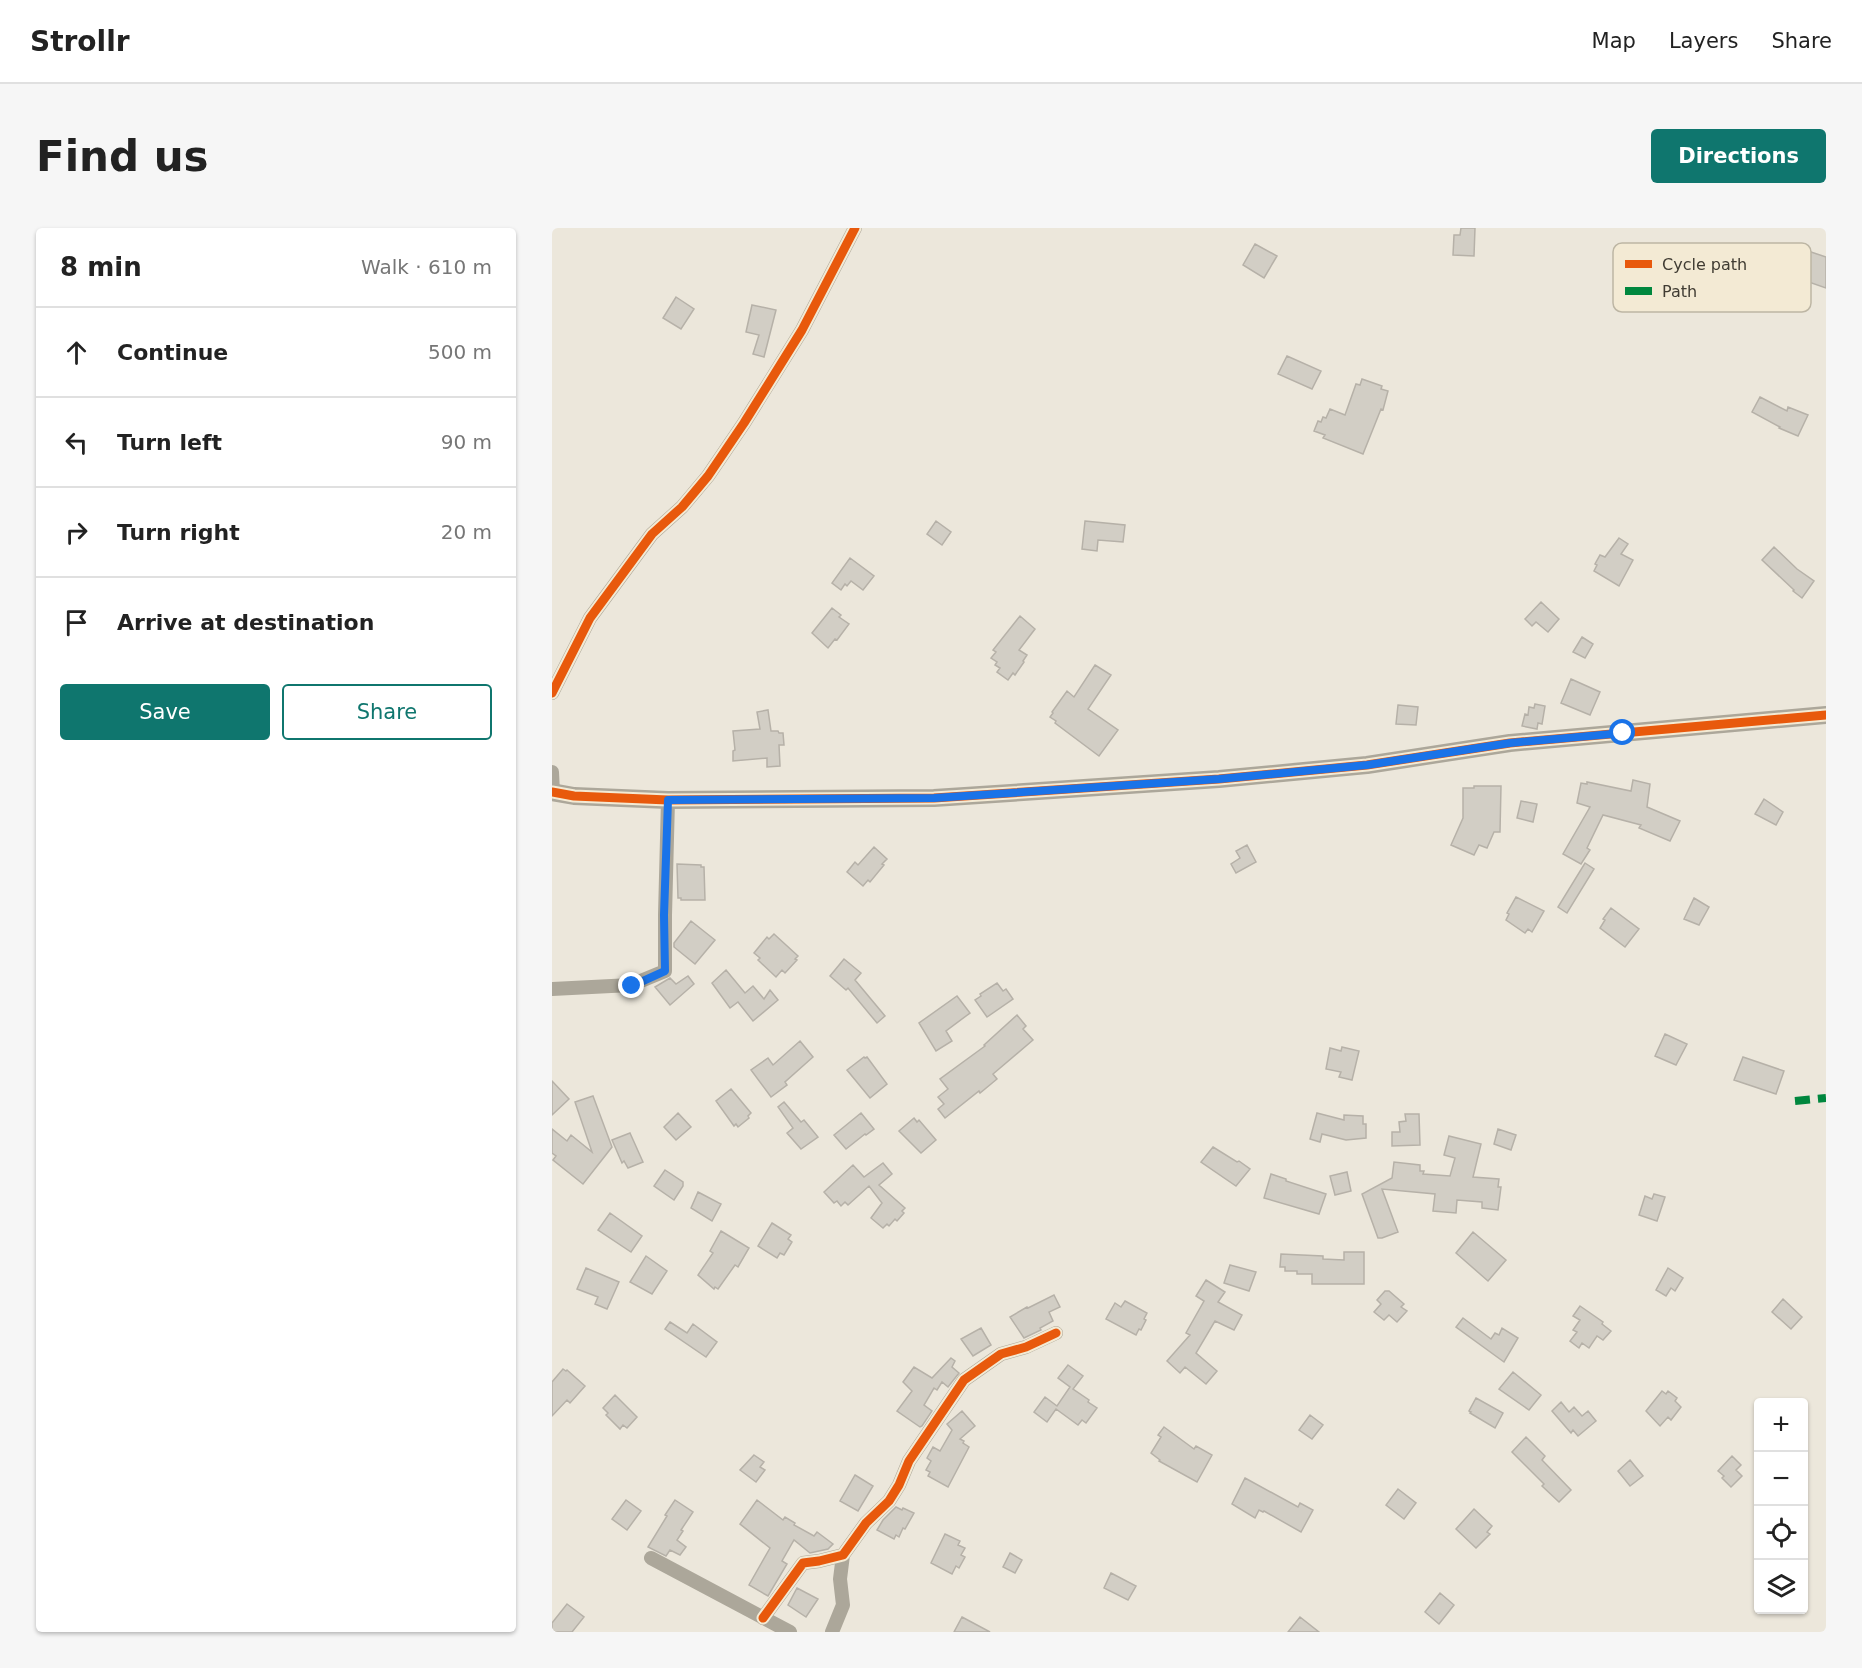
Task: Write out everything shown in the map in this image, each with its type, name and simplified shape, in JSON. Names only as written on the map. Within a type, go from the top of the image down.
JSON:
[{"type":"street","points":[[552,693],[590,618],[652,534],[682,507],[708,476],[744,423],[802,330],[855,228]]},
{"type":"street","points":[[552,772],[553,792],[574,796],[668,800],[934,798],[1207,780],[1367,765],[1510,743],[1826,716]]},
{"type":"street","points":[[552,989],[632,986],[665,971],[664,915],[668,800]]},
{"type":"street","points":[[832,1632],[843,1605],[840,1579],[843,1555],[866,1523],[889,1501],[909,1461],[964,1380],[1001,1354],[1026,1347],[1056,1333]]},
{"type":"street","points":[[764,1618],[803,1563],[843,1555]]},
{"type":"street","points":[[651,1558],[790,1632]]},
{"type":"building","points":[[1461,228],[1475,228],[1474,256],[1453,255],[1454,235],[1460,235]]},
{"type":"building","points":[[1255,244],[1277,256],[1264,278],[1243,265]]},
{"type":"building","points":[[1811,252],[1826,257],[1826,288],[1811,283]]},
{"type":"building","points":[[676,297],[694,309],[681,329],[663,318]]},
{"type":"building","points":[[752,305],[776,310],[764,357],[753,354],[759,335],[746,332]]},
{"type":"building","points":[[1287,356],[1321,371],[1312,389],[1278,374]]},
{"type":"building","points":[[1362,379],[1382,386],[1381,389],[1388,391],[1383,410],[1381,409],[1363,454],[1323,438],[1325,435],[1314,431],[1318,421],[1321,422],[1323,417],[1326,418],[1330,409],[1345,415],[1356,384],[1360,385]]},
{"type":"building","points":[[1760,397],[1787,411],[1788,407],[1808,415],[1798,436],[1752,412]]},
{"type":"building","points":[[936,521],[951,532],[942,545],[927,534]]},
{"type":"building","points":[[1085,521],[1125,525],[1123,542],[1098,540],[1097,551],[1082,549]]},
{"type":"building","points":[[1619,538],[1628,544],[1621,554],[1633,560],[1619,586],[1594,571],[1600,555],[1605,557]]},
{"type":"building","points":[[1774,547],[1797,569],[1814,581],[1802,598],[1762,560]]},
{"type":"building","points":[[850,558],[874,576],[863,590],[851,581],[841,590],[832,583]]},
{"type":"building","points":[[1541,602],[1559,619],[1548,632],[1536,622],[1532,626],[1525,619]]},
{"type":"building","points":[[832,608],[849,624],[828,648],[812,633]]},
{"type":"building","points":[[1020,616],[1035,629],[1019,650],[1027,655],[1024,662],[1015,675],[1013,673],[1008,680],[997,672],[1000,668],[991,658],[996,652],[993,650]]},
{"type":"building","points":[[1582,637],[1593,644],[1585,658],[1573,652]]},
{"type":"building","points":[[1095,665],[1111,675],[1088,709],[1118,730],[1099,756],[1050,717],[1067,691],[1074,697]]},
{"type":"building","points":[[1571,679],[1600,692],[1590,715],[1561,703]]},
{"type":"building","points":[[1535,704],[1545,706],[1542,724],[1538,723],[1537,729],[1522,726],[1525,714],[1528,715],[1529,707],[1534,708]]},
{"type":"building","points":[[1398,705],[1418,707],[1416,725],[1396,724]]},
{"type":"building","points":[[768,710],[771,731],[783,733],[784,745],[779,745],[780,766],[767,767],[767,758],[733,761],[735,750],[733,731],[760,729],[757,712]]},
{"type":"building","points":[[1633,780],[1650,784],[1647,807],[1680,821],[1670,841],[1639,828],[1641,825],[1603,815],[1587,848],[1590,850],[1581,864],[1563,854],[1590,807],[1577,803],[1581,783],[1587,784],[1587,782],[1631,791]]},
{"type":"building","points":[[1474,786],[1501,786],[1500,832],[1494,832],[1487,848],[1479,845],[1474,855],[1451,845],[1463,818],[1463,788],[1474,788]]},
{"type":"building","points":[[1764,799],[1783,812],[1776,825],[1755,814]]},
{"type":"building","points":[[1521,801],[1537,804],[1533,822],[1517,818]]},
{"type":"building","points":[[1247,845],[1256,862],[1236,873],[1231,864],[1240,858],[1236,851]]},
{"type":"building","points":[[874,847],[887,859],[870,882],[868,880],[863,886],[847,872],[855,862],[858,865]]},
{"type":"building","points":[[1585,863],[1594,869],[1567,913],[1558,907]]},
{"type":"building","points":[[677,864],[704,867],[705,900],[678,898]]},
{"type":"building","points":[[1516,897],[1544,911],[1532,932],[1528,929],[1525,933],[1506,920],[1509,914],[1507,913]]},
{"type":"building","points":[[1694,898],[1709,907],[1699,925],[1684,919]]},
{"type":"building","points":[[1611,908],[1639,929],[1625,947],[1600,928]]},
{"type":"building","points":[[691,921],[715,940],[695,964],[674,947],[674,943]]},
{"type":"building","points":[[774,934],[798,956],[785,973],[782,970],[776,977],[754,953],[767,937],[769,939]]},
{"type":"building","points":[[844,959],[861,973],[855,980],[885,1016],[877,1023],[848,988],[846,990],[830,976]]},
{"type":"building","points":[[726,970],[745,993],[753,986],[764,999],[770,990],[778,1000],[753,1021],[738,1002],[730,1008],[712,983]]},
{"type":"building","points":[[688,976],[694,984],[670,1005],[655,987],[670,978],[676,984]]},
{"type":"building","points":[[997,983],[1003,991],[1006,989],[1013,999],[987,1017],[975,1000]]},
{"type":"building","points":[[957,996],[970,1013],[946,1031],[952,1041],[936,1051],[919,1023]]},
{"type":"building","points":[[1017,1015],[1026,1026],[1023,1029],[1033,1040],[993,1074],[997,1079],[945,1118],[938,1109],[944,1104],[938,1097],[948,1089],[940,1079],[985,1046]]},
{"type":"building","points":[[1665,1034],[1687,1044],[1676,1065],[1655,1056]]},
{"type":"building","points":[[800,1041],[813,1057],[785,1082],[787,1085],[771,1097],[751,1070],[768,1058],[773,1065]]},
{"type":"building","points":[[1342,1047],[1359,1051],[1352,1080],[1339,1077],[1341,1072],[1326,1069],[1330,1048],[1341,1051]]},
{"type":"building","points":[[867,1057],[887,1084],[870,1098],[847,1070]]},
{"type":"building","points":[[1743,1057],[1784,1071],[1776,1094],[1734,1080]]},
{"type":"building","points":[[552,1081],[569,1099],[552,1115]]},
{"type":"building","points":[[731,1089],[751,1113],[749,1118],[738,1127],[736,1124],[734,1126],[716,1101]]},
{"type":"building","points":[[593,1096],[612,1147],[583,1184],[553,1160],[556,1156],[552,1153],[552,1129],[567,1141],[571,1135],[592,1152],[575,1102]]},
{"type":"building","points":[[784,1102],[801,1122],[804,1120],[818,1137],[801,1149],[787,1133],[793,1128],[778,1107]]},
{"type":"building","points":[[678,1113],[691,1127],[676,1140],[664,1127]]},
{"type":"building","points":[[861,1113],[874,1129],[846,1149],[834,1135]]},
{"type":"building","points":[[1317,1113],[1344,1120],[1344,1115],[1363,1116],[1363,1124],[1366,1124],[1366,1138],[1346,1140],[1322,1134],[1320,1142],[1310,1139]]},
{"type":"building","points":[[1405,1114],[1419,1114],[1420,1145],[1392,1146],[1392,1132],[1400,1132],[1399,1122],[1406,1121]]},
{"type":"building","points":[[914,1118],[917,1122],[919,1120],[936,1140],[921,1153],[899,1131]]},
{"type":"building","points":[[1498,1129],[1516,1135],[1511,1150],[1494,1144]]},
{"type":"building","points":[[630,1133],[643,1162],[628,1168],[624,1161],[622,1163],[612,1140]]},
{"type":"building","points":[[1449,1136],[1481,1144],[1473,1177],[1499,1179],[1498,1187],[1501,1187],[1498,1210],[1482,1208],[1482,1202],[1457,1200],[1456,1213],[1433,1211],[1435,1194],[1382,1189],[1398,1232],[1378,1238],[1362,1194],[1392,1178],[1394,1162],[1420,1165],[1420,1171],[1424,1171],[1423,1174],[1450,1176],[1455,1158],[1444,1155]]},
{"type":"building","points":[[1213,1147],[1250,1169],[1236,1186],[1201,1162]]},
{"type":"building","points":[[883,1163],[892,1174],[879,1185],[905,1208],[897,1221],[895,1219],[889,1226],[887,1224],[883,1228],[871,1218],[882,1203],[869,1186],[848,1205],[845,1202],[841,1206],[837,1201],[834,1203],[824,1192],[853,1165],[864,1177]]},
{"type":"building","points":[[665,1170],[683,1182],[674,1200],[654,1186]]},
{"type":"building","points":[[1347,1172],[1351,1191],[1335,1195],[1330,1176]]},
{"type":"building","points":[[1271,1174],[1326,1194],[1319,1214],[1264,1198]]},
{"type":"building","points":[[698,1192],[721,1204],[712,1221],[691,1208]]},
{"type":"building","points":[[1654,1194],[1665,1197],[1657,1221],[1639,1215],[1645,1196],[1652,1199]]},
{"type":"building","points":[[610,1213],[642,1236],[631,1252],[598,1230]]},
{"type":"building","points":[[772,1223],[791,1235],[788,1239],[792,1242],[784,1255],[780,1253],[777,1258],[758,1246]]},
{"type":"building","points":[[721,1231],[749,1248],[738,1267],[735,1265],[718,1289],[715,1287],[714,1289],[698,1275],[713,1253],[710,1251]]},
{"type":"building","points":[[1473,1232],[1506,1260],[1488,1281],[1456,1253]]},
{"type":"building","points":[[1344,1252],[1364,1252],[1364,1284],[1312,1284],[1312,1274],[1297,1274],[1297,1271],[1285,1271],[1285,1267],[1280,1267],[1281,1254],[1323,1256],[1323,1259],[1344,1260]]},
{"type":"building","points":[[646,1256],[667,1271],[652,1294],[630,1282]]},
{"type":"building","points":[[1230,1265],[1256,1272],[1249,1291],[1224,1283]]},
{"type":"building","points":[[586,1268],[619,1282],[607,1309],[595,1304],[598,1297],[577,1289]]},
{"type":"building","points":[[1668,1268],[1683,1278],[1675,1291],[1671,1288],[1666,1296],[1656,1290]]},
{"type":"building","points":[[1206,1280],[1225,1292],[1218,1302],[1242,1315],[1234,1330],[1215,1321],[1196,1353],[1217,1371],[1206,1384],[1185,1367],[1180,1373],[1167,1361],[1190,1335],[1186,1333],[1204,1301],[1196,1296]]},
{"type":"building","points":[[1385,1291],[1389,1291],[1404,1304],[1401,1307],[1407,1311],[1397,1322],[1389,1315],[1384,1320],[1374,1312],[1381,1304],[1377,1300]]},
{"type":"building","points":[[1054,1295],[1060,1307],[1049,1312],[1053,1321],[1024,1338],[1010,1317]]},
{"type":"building","points":[[1783,1299],[1802,1317],[1791,1329],[1772,1312]]},
{"type":"building","points":[[1125,1301],[1147,1313],[1141,1330],[1139,1329],[1136,1335],[1106,1319],[1115,1303],[1121,1307]]},
{"type":"building","points":[[1580,1306],[1603,1322],[1602,1324],[1611,1331],[1603,1340],[1597,1336],[1589,1348],[1582,1343],[1579,1348],[1570,1341],[1577,1332],[1573,1330],[1580,1320],[1573,1316]]},
{"type":"building","points":[[1463,1318],[1491,1339],[1495,1333],[1499,1335],[1502,1328],[1518,1338],[1504,1362],[1456,1327]]},
{"type":"building","points":[[670,1322],[687,1333],[693,1324],[717,1342],[706,1357],[665,1329]]},
{"type":"building","points":[[981,1328],[991,1345],[973,1356],[961,1339]]},
{"type":"building","points":[[951,1358],[955,1361],[952,1367],[959,1373],[948,1387],[942,1382],[937,1390],[934,1388],[924,1405],[932,1411],[922,1426],[920,1427],[897,1411],[912,1391],[903,1382],[914,1367],[932,1378]]},
{"type":"building","points":[[1068,1365],[1083,1376],[1073,1389],[1097,1408],[1086,1423],[1082,1420],[1078,1425],[1056,1409],[1047,1422],[1034,1412],[1045,1397],[1057,1406],[1070,1387],[1058,1378]]},
{"type":"building","points":[[563,1369],[585,1386],[570,1403],[567,1400],[552,1416],[552,1382]]},
{"type":"building","points":[[1513,1372],[1541,1395],[1529,1410],[1499,1389]]},
{"type":"building","points":[[1662,1391],[1666,1394],[1668,1391],[1677,1398],[1675,1401],[1681,1407],[1671,1420],[1668,1417],[1660,1426],[1646,1411]]},
{"type":"building","points":[[615,1395],[637,1417],[627,1428],[623,1425],[620,1429],[606,1415],[608,1413],[603,1408]]},
{"type":"building","points":[[1476,1398],[1503,1413],[1495,1428],[1470,1413]]},
{"type":"building","points":[[1561,1402],[1569,1412],[1574,1407],[1582,1416],[1588,1411],[1596,1421],[1578,1436],[1573,1430],[1571,1433],[1552,1411]]},
{"type":"building","points":[[962,1411],[975,1426],[960,1439],[969,1447],[948,1487],[928,1476],[930,1472],[926,1470],[931,1461],[927,1458],[933,1447],[940,1451],[952,1430],[947,1424]]},
{"type":"building","points":[[1310,1415],[1323,1425],[1312,1439],[1299,1430]]},
{"type":"building","points":[[1164,1427],[1194,1449],[1196,1446],[1212,1455],[1197,1482],[1159,1461],[1151,1453]]},
{"type":"building","points":[[1526,1437],[1545,1456],[1542,1460],[1571,1490],[1559,1502],[1512,1452]]},
{"type":"building","points":[[754,1455],[764,1462],[760,1467],[765,1470],[756,1482],[740,1470]]},
{"type":"building","points":[[1732,1456],[1741,1465],[1736,1470],[1742,1476],[1731,1487],[1718,1471]]},
{"type":"building","points":[[1630,1460],[1643,1476],[1630,1486],[1618,1471]]},
{"type":"building","points":[[855,1475],[873,1486],[858,1511],[840,1501]]},
{"type":"building","points":[[1245,1478],[1298,1507],[1300,1503],[1313,1510],[1301,1532],[1264,1511],[1259,1510],[1255,1518],[1232,1504]]},
{"type":"building","points":[[1398,1489],[1416,1503],[1404,1519],[1386,1505]]},
{"type":"building","points":[[626,1500],[641,1511],[627,1530],[612,1519]]},
{"type":"building","points":[[675,1500],[693,1512],[677,1540],[686,1547],[680,1555],[670,1550],[666,1556],[648,1547]]},
{"type":"building","points":[[757,1500],[783,1520],[785,1517],[814,1536],[817,1532],[833,1544],[828,1549],[810,1553],[794,1540],[782,1561],[787,1564],[768,1596],[749,1585],[770,1548],[740,1524]]},
{"type":"building","points":[[896,1507],[914,1513],[899,1537],[896,1535],[894,1539],[877,1530]]},
{"type":"building","points":[[1474,1509],[1492,1526],[1487,1532],[1490,1534],[1476,1548],[1456,1529]]},
{"type":"building","points":[[945,1534],[960,1541],[958,1545],[965,1548],[961,1555],[965,1557],[959,1568],[956,1566],[952,1574],[931,1563]]},
{"type":"building","points":[[1010,1553],[1022,1560],[1015,1573],[1003,1567]]},
{"type":"building","points":[[1111,1573],[1136,1586],[1128,1600],[1104,1588]]},
{"type":"building","points":[[797,1588],[818,1599],[806,1617],[788,1605]]},
{"type":"building","points":[[1440,1593],[1454,1605],[1439,1624],[1425,1612]]},
{"type":"building","points":[[567,1604],[584,1617],[572,1632],[552,1632],[552,1623]]},
{"type":"building","points":[[962,1617],[990,1632],[954,1632]]},
{"type":"building","points":[[1300,1617],[1319,1632],[1288,1632]]},
{"type":"marked path","points":[[1795,1101],[1826,1098]]},
{"type":"cycle path","points":[[552,693],[590,618],[652,534],[682,507],[708,476],[744,423],[802,330],[855,228]]},
{"type":"cycle path","points":[[552,792],[574,796],[668,800],[934,798],[1219,779],[1367,765],[1510,743],[1826,715]]},
{"type":"cycle path","points":[[763,1618],[803,1563],[843,1555],[866,1523],[889,1501],[909,1461],[964,1380],[1001,1354],[1026,1347],[1056,1333]]},
{"type":"route","points":[[632,986],[665,971],[664,915],[668,800],[934,798],[1219,779],[1367,765],[1510,743],[1623,733]]}]
